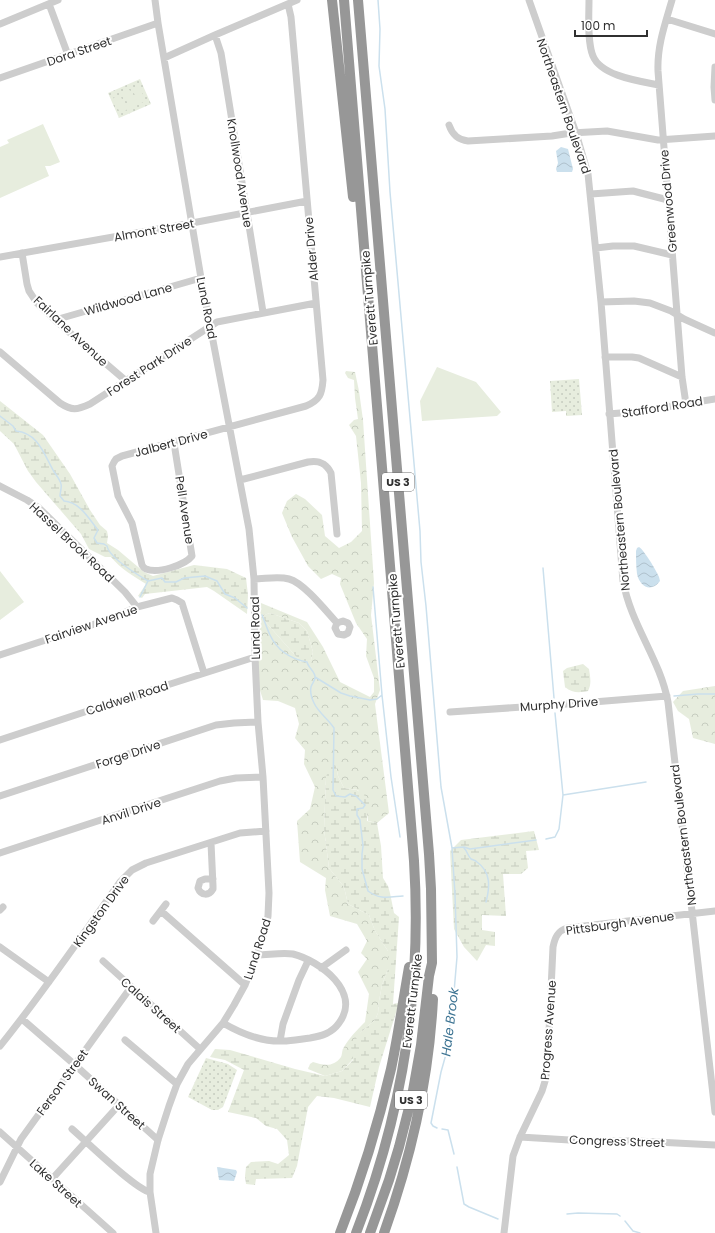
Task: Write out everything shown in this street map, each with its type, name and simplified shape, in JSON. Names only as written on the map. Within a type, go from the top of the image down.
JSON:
[{"type":"highway","points":[[332,0],[376,400]]},
{"type":"highway","name":"Everett Turnpike","points":[[344,0],[416,895],[416,930],[412,999],[408,1040],[400,1086],[380,1164],[356,1233]]},
{"type":"highway","name":"Everett Turnpike","points":[[358,0],[429,854],[432,963],[429,976],[421,1045],[408,1113],[394,1164],[370,1233]]},
{"type":"highway","points":[[364,0],[365,82]]},
{"type":"highway","points":[[340,1233],[366,1161],[386,1089],[395,1050],[416,930]]},
{"type":"highway","points":[[383,1233],[389,1218],[406,1160],[423,1087],[430,1041],[433,1006],[434,984],[432,963]]},
{"type":"street","points":[[0,24],[58,0]]},
{"type":"street","name":"Lund Road","points":[[155,0],[201,278],[249,529],[254,579],[258,722],[263,777],[269,893],[266,927],[257,956],[245,985],[223,1023],[188,1064],[178,1084],[158,1140],[150,1174],[150,1192],[156,1233]]},
{"type":"street","points":[[164,58],[297,0]]},
{"type":"street","name":"Northeastern Boulevard","points":[[529,0],[586,163],[591,194],[596,248],[621,565],[625,592],[630,611],[660,674],[667,696],[715,1112]]},
{"type":"street","points":[[589,0],[589,33],[591,50],[592,55],[598,64],[606,70],[619,75],[659,85]]},
{"type":"street","name":"Greenwood Drive","points":[[672,0],[658,51],[659,85],[682,376],[686,404]]},
{"type":"street","points":[[49,4],[68,54]]},
{"type":"street","name":"Alder Drive","points":[[229,427],[306,406],[316,401],[320,397],[322,390],[323,380],[291,16],[288,4]]},
{"type":"street","points":[[667,19],[715,34]]},
{"type":"street","name":"Dora Street","points":[[0,78],[158,24]]},
{"type":"street","name":"Knollwood Avenue","points":[[216,35],[221,53],[262,312]]},
{"type":"street","points":[[715,67],[715,100]]},
{"type":"street","points":[[449,125],[456,136],[460,139],[468,141],[552,136],[571,133],[615,132],[653,139],[715,136]]},
{"type":"street","points":[[591,194],[633,191],[668,200]]},
{"type":"street","name":"Almont Street","points":[[0,257],[307,201]]},
{"type":"street","points":[[596,248],[634,246],[672,255]]},
{"type":"street","name":"Fairlane Avenue","points":[[22,254],[29,291],[37,303],[125,380]]},
{"type":"street","name":"Wildwood Lane","points":[[56,320],[201,278]]},
{"type":"street","points":[[600,302],[642,302],[663,308],[715,333]]},
{"type":"street","name":"Forest Park Drive","points":[[0,352],[60,404],[70,408],[80,409],[217,322],[262,312],[316,303]]},
{"type":"street","points":[[605,357],[639,358],[682,376]]},
{"type":"street","name":"Stafford Road","points":[[609,414],[642,411],[715,399]]},
{"type":"street","name":"Jalbert Drive","points":[[114,462],[122,456],[229,427]]},
{"type":"street","name":"Pell Avenue","points":[[114,462],[112,466],[117,492],[132,524],[142,565],[145,569],[156,571],[172,567],[189,561],[192,556],[174,442]]},
{"type":"street","points":[[240,480],[308,462],[320,462],[325,464],[331,473],[337,534]]},
{"type":"street","name":"Hassel Brook Road","points":[[0,486],[39,508],[125,592],[137,607]]},
{"type":"street","points":[[254,579],[282,578],[293,581],[303,588],[337,623]]},
{"type":"street","name":"Fairview Avenue","points":[[0,655],[107,620],[137,607],[172,598],[182,603],[204,673]]},
{"type":"street","name":"Caldwell Road","points":[[0,740],[255,657]]},
{"type":"street","name":"Murphy Drive","points":[[450,712],[667,696]]},
{"type":"street","name":"Forge Drive","points":[[0,796],[216,726],[234,723],[258,722]]},
{"type":"street","name":"Anvil Drive","points":[[0,853],[220,781],[236,778],[263,777]]},
{"type":"street","name":"Kingston Drive","points":[[0,1046],[22,1019],[120,882],[132,870],[146,863],[240,833],[266,831]]},
{"type":"street","points":[[211,843],[213,879]]},
{"type":"street","points":[[154,921],[166,904]]},
{"type":"street","points":[[160,911],[245,985]]},
{"type":"street","name":"Pittsburgh Avenue","points":[[554,941],[560,931],[567,928],[715,911]]},
{"type":"street","name":"Progress Avenue","points":[[504,1233],[513,1156],[520,1137],[542,1091],[546,1078],[554,941]]},
{"type":"street","points":[[0,947],[49,982]]},
{"type":"street","points":[[321,968],[346,950]]},
{"type":"street","points":[[223,1023],[245,1034],[280,1041],[324,1035],[333,1030],[342,1019],[345,1004],[342,990],[333,977],[321,968],[296,955],[288,954],[257,956]]},
{"type":"street","points":[[280,1041],[283,1024],[299,980],[308,961]]},
{"type":"street","name":"Calais Street","points":[[103,962],[200,1049]]},
{"type":"street","name":"Ferson Street","points":[[0,1182],[21,1139],[131,987]]},
{"type":"street","name":"Swan Street","points":[[22,1019],[158,1140]]},
{"type":"street","points":[[125,1040],[178,1084]]},
{"type":"street","points":[[52,1179],[119,1105]]},
{"type":"street","points":[[72,1130],[144,1191],[150,1192]]},
{"type":"street","name":"Lake Street","points":[[0,1132],[113,1233]]},
{"type":"street","name":"Congress Street","points":[[520,1137],[586,1141],[637,1141],[715,1145]]},
{"type":"green space","points":[[140,79],[151,104],[119,118],[108,93]]},
{"type":"green space","points":[[139,86],[146,101],[139,104],[132,89]]},
{"type":"green space","points":[[130,90],[137,105],[130,109],[123,93]]},
{"type":"green space","points":[[120,95],[127,110],[120,113],[113,98]]},
{"type":"green space","points":[[43,124],[60,162],[50,166],[45,166],[49,176],[0,198],[0,147],[9,143],[7,140]]},
{"type":"green space","points":[[437,367],[476,382],[501,412],[497,416],[422,421],[420,401]]},
{"type":"green space","points":[[346,371],[355,372],[363,420],[374,583],[371,615],[380,690],[375,704],[389,813],[377,823],[368,821],[367,813],[358,790],[344,788],[338,776],[336,766],[326,777],[324,829],[329,868],[344,887],[348,904],[369,915],[375,931],[388,951],[388,969],[382,985],[378,1013],[375,1020],[361,1032],[353,1059],[342,1071],[325,1076],[308,1069],[310,1064],[313,1062],[328,1065],[335,1063],[341,1057],[347,1042],[365,1022],[369,994],[358,972],[367,959],[361,953],[367,941],[357,924],[330,916],[325,890],[326,878],[300,862],[297,821],[310,809],[315,787],[304,764],[305,750],[295,738],[299,724],[295,708],[278,701],[263,700],[259,687],[258,663],[261,603],[307,622],[323,647],[340,682],[370,697],[374,692],[374,678],[366,656],[367,639],[356,623],[340,584],[341,578],[332,574],[321,579],[308,566],[292,537],[282,513],[287,501],[296,494],[305,499],[322,515],[325,536],[339,548],[351,542],[362,531],[361,483],[356,436],[349,425],[354,420],[358,419],[354,380],[348,378],[345,373]],"holes":[[[270,613],[299,623],[307,631],[313,652],[311,660],[301,662],[263,619],[264,615]]]},
{"type":"green space","points":[[579,379],[582,415],[566,416],[566,411],[552,412],[550,381]]},
{"type":"green space","points":[[0,401],[43,435],[70,474],[100,525],[107,531],[107,543],[118,550],[144,572],[153,576],[194,565],[227,569],[246,578],[248,595],[247,614],[207,587],[145,594],[142,598],[138,596],[146,584],[123,569],[111,557],[105,557],[89,549],[81,534],[28,471],[14,444],[0,431]]},
{"type":"green space","points":[[0,571],[24,602],[0,620]]},
{"type":"green space","points":[[270,613],[299,623],[307,631],[313,652],[311,660],[305,663],[301,662],[263,619],[264,615]]},
{"type":"green space","points":[[583,664],[589,669],[590,683],[588,691],[573,691],[565,687],[563,671],[567,668]]},
{"type":"green space","points":[[715,686],[715,744],[693,738],[689,719],[678,711],[673,702],[683,691]]},
{"type":"green space","points":[[331,763],[336,766],[338,776],[344,788],[357,790],[373,802],[367,813],[367,821],[377,823],[381,846],[383,878],[388,886],[394,913],[399,917],[393,1004],[399,1003],[379,1067],[370,1107],[334,1098],[317,1096],[308,1107],[297,1166],[292,1178],[256,1179],[255,1185],[246,1184],[246,1167],[251,1162],[269,1161],[278,1164],[289,1155],[287,1140],[277,1129],[266,1126],[256,1118],[228,1112],[244,1070],[225,1060],[210,1057],[215,1049],[230,1050],[325,1076],[342,1071],[353,1060],[351,1046],[361,1032],[375,1020],[378,1013],[382,985],[388,969],[388,951],[375,931],[369,915],[348,904],[344,887],[329,868],[324,829],[326,777]]},
{"type":"green space","points":[[534,831],[539,850],[526,851],[528,868],[521,874],[503,874],[506,916],[482,915],[482,930],[495,932],[495,946],[486,945],[477,961],[464,947],[454,929],[450,851],[461,840]]},
{"type":"green space","points":[[206,1058],[228,1064],[237,1070],[223,1107],[218,1110],[212,1110],[188,1097]]},
{"type":"water","points":[[561,147],[568,149],[573,169],[572,172],[557,172],[556,169],[558,163],[556,151]]},
{"type":"water","points":[[639,547],[653,565],[659,577],[660,581],[653,587],[646,587],[638,579],[636,551]]},
{"type":"water","points":[[217,1167],[236,1170],[237,1172],[234,1181],[219,1180]]},
{"type":"waterway","points":[[378,0],[380,29],[379,66],[385,109],[390,192],[420,531],[421,562],[441,787],[452,848]]},
{"type":"waterway","points":[[0,416],[13,426],[16,431],[24,433],[35,440],[59,478],[61,487],[60,496],[64,501],[75,504],[84,512],[98,530],[94,538],[97,543],[107,546],[113,556],[124,566],[148,581],[162,578],[165,582],[176,582],[184,578],[205,576],[217,581],[225,594],[235,598],[247,608]]},
{"type":"waterway","points":[[543,568],[554,698]]},
{"type":"waterway","points":[[140,597],[148,581]]},
{"type":"waterway","points":[[315,677],[341,693],[350,696],[370,700],[377,699],[382,695],[373,587]]},
{"type":"waterway","points":[[262,615],[270,635],[276,645],[295,659],[307,662],[315,676],[311,689],[313,700],[318,709],[334,728],[333,790],[336,796],[345,797],[350,794],[356,796],[365,805],[363,808],[357,809],[357,815],[360,820],[363,846],[362,869],[368,891],[381,897],[403,896]]},
{"type":"waterway","points":[[674,696],[715,694]]},
{"type":"waterway","points":[[382,695],[391,777],[400,837]]},
{"type":"waterway","points":[[546,839],[555,837],[559,829],[563,795],[555,713]]},
{"type":"waterway","points":[[563,795],[646,782]]},
{"type":"waterway","name":"Hale Brook","points":[[437,1128],[431,1123],[441,1072],[448,1047],[457,957],[452,848],[464,847],[470,849],[536,840]]},
{"type":"waterway","points":[[464,848],[470,858],[476,861],[485,870],[489,885],[486,902]]},
{"type":"waterway","name":"Hale Brook","points":[[442,1129],[448,1130],[454,1154]]},
{"type":"waterway","name":"Hale Brook","points":[[457,1167],[464,1204],[498,1219]]},
{"type":"waterway","name":"Hale Brook","points":[[567,1214],[617,1214],[620,1216]]},
{"type":"waterway","name":"Hale Brook","points":[[625,1221],[633,1231],[640,1233]]}]
